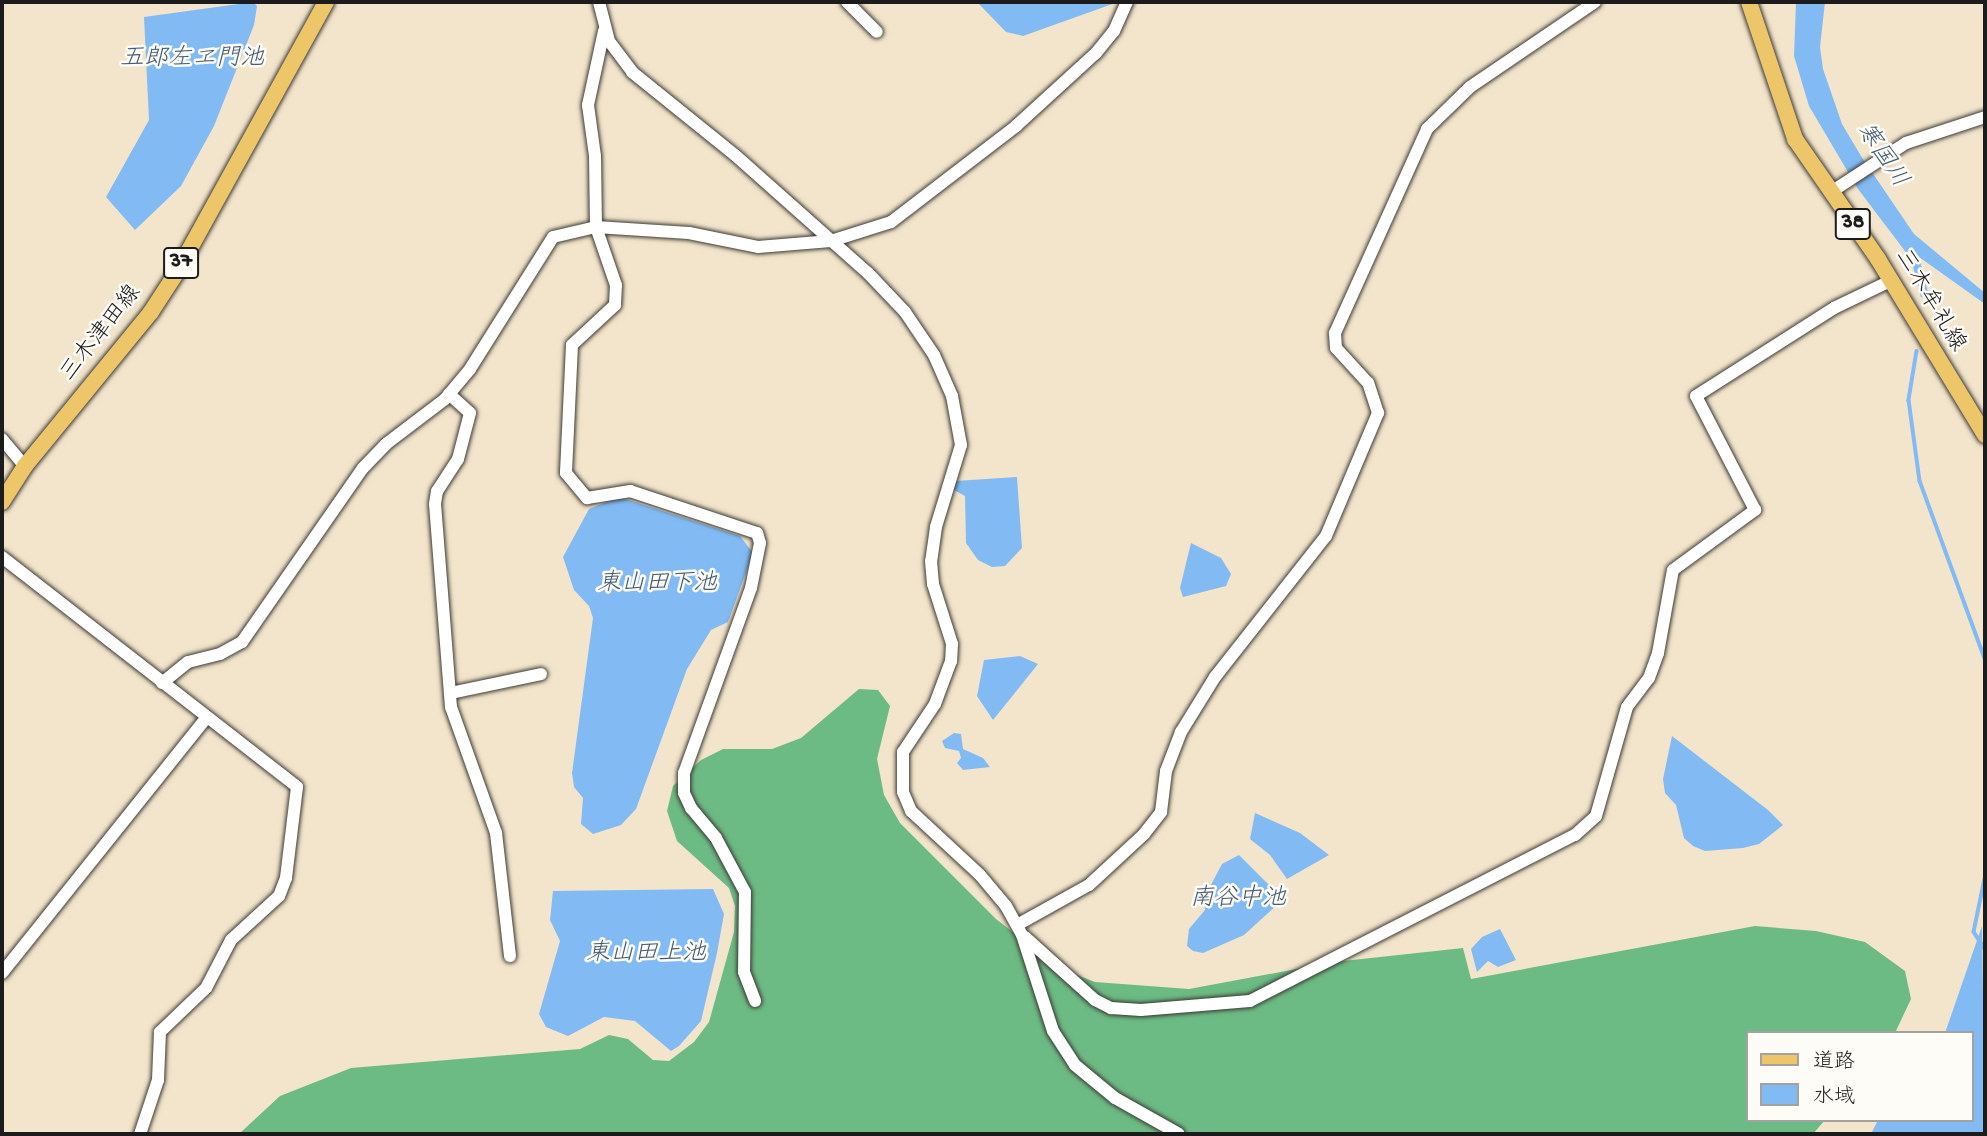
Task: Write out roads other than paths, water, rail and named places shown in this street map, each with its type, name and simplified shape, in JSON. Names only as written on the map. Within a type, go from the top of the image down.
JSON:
[{"type":"main road","name":"三木津田線","points":[[2,502],[25,466],[157,302],[326,2]]},
{"type":"main road","name":"三木牟礼線","points":[[1749,2],[1785,115],[1985,435]]},
{"type":"street","points":[[847,2],[877,32]]},
{"type":"street","points":[[162,683],[188,662],[220,654],[242,642],[363,468],[449,394],[470,369],[553,237],[596,227],[689,233],[758,247],[831,241],[891,222],[1016,126],[1096,53],[1114,31],[1127,2]]},
{"type":"street","points":[[1019,930],[1089,885],[1144,834],[1161,811],[1166,771],[1181,732],[1215,677],[1326,536],[1378,413],[1368,383],[1336,348],[1335,332],[1427,129],[1470,88],[1595,2]]},
{"type":"street","points":[[601,4],[604,31],[588,105],[595,156],[596,227],[617,285],[615,305],[572,345],[566,473],[587,498],[630,491],[757,533],[760,543],[744,610],[684,773],[684,793],[691,808],[716,838],[744,892],[744,972],[755,1001]]},
{"type":"street","points":[[604,31],[632,72],[735,155],[831,241],[889,294],[920,333],[960,420],[958,467],[936,527],[931,561],[933,584],[952,644],[951,662],[936,704],[911,734],[900,771],[911,811],[980,875],[1019,930],[1095,1000],[1111,1007],[1141,1010],[1250,1001],[1575,835],[1596,816],[1627,707],[1649,678],[1658,653],[1673,570],[1755,510],[1696,396],[1833,308],[1890,281]]},
{"type":"street","points":[[1831,192],[1846,179],[1906,143],[1985,117]]},
{"type":"street","points":[[449,394],[470,413],[457,459],[437,491],[435,505],[451,707],[496,833],[510,956]]},
{"type":"street","points":[[2,439],[25,466]]},
{"type":"street","points":[[2,557],[205,718],[297,787],[286,878],[268,908],[231,940],[206,988],[160,1032],[158,1080],[140,1134]]},
{"type":"street","points":[[451,693],[541,674]]},
{"type":"street","points":[[2,973],[205,718]]},
{"type":"street","points":[[1019,930],[1053,1031],[1075,1065],[1115,1098],[1179,1134]]},
{"type":"water","name":"五郎左ヱ門池","points":[[253,2],[257,6],[254,25],[214,126],[181,186],[135,230],[106,197],[149,120],[144,17]]},
{"type":"water","points":[[977,2],[1118,2],[1023,36],[1006,32]]},
{"type":"water","points":[[1796,2],[1825,2],[1820,47],[1823,69],[1842,124],[1861,156],[1914,234],[1985,293],[1985,304],[1919,257],[1929,296],[1921,297],[1911,259],[1858,189],[1809,106],[1794,56]]},
{"type":"water","points":[[1017,477],[1022,548],[1005,566],[992,567],[978,560],[966,543],[965,496],[952,489],[955,481]]},
{"type":"water","name":"東山田下池","points":[[619,497],[740,536],[753,553],[728,622],[711,630],[687,669],[636,809],[621,825],[593,834],[581,824],[583,798],[574,787],[572,773],[593,618],[589,606],[574,590],[563,557],[589,509]]},
{"type":"water","points":[[1191,543],[1221,558],[1231,574],[1226,586],[1183,597],[1180,588]]},
{"type":"water","points":[[1020,656],[1038,664],[993,720],[977,696],[984,660]]},
{"type":"water","points":[[954,733],[961,734],[963,749],[983,758],[990,767],[963,770],[957,763],[961,758],[959,751],[945,748],[942,741]]},
{"type":"water","points":[[1672,736],[1768,810],[1783,825],[1759,844],[1743,848],[1705,851],[1693,846],[1684,838],[1676,805],[1665,793],[1663,779]]},
{"type":"water","points":[[1255,813],[1300,833],[1329,855],[1287,879],[1270,855],[1250,839]]},
{"type":"water","name":"南谷中池","points":[[1239,855],[1279,895],[1279,903],[1244,935],[1203,953],[1193,951],[1187,946],[1189,929],[1205,910],[1204,898],[1222,864]]},
{"type":"water","name":"東山田上池","points":[[713,889],[724,914],[717,953],[701,1021],[679,1046],[671,1051],[635,1021],[604,1017],[568,1036],[546,1027],[539,1014],[560,941],[550,920],[553,891]]},
{"type":"water","points":[[1982,926],[1985,1134],[1871,1134],[1877,1122],[1973,1122],[1973,1031],[1946,1031]]},
{"type":"water","points":[[1500,929],[1516,960],[1498,967],[1488,961],[1477,972],[1471,949],[1482,937]]},
{"type":"waterway","points":[[1917,351],[1909,400],[1920,481],[1985,659]]},
{"type":"waterway","points":[[1985,879],[1974,932],[1985,949]]},
{"type":"water label","name":"寒国川","points":[[1881,156]]}]
